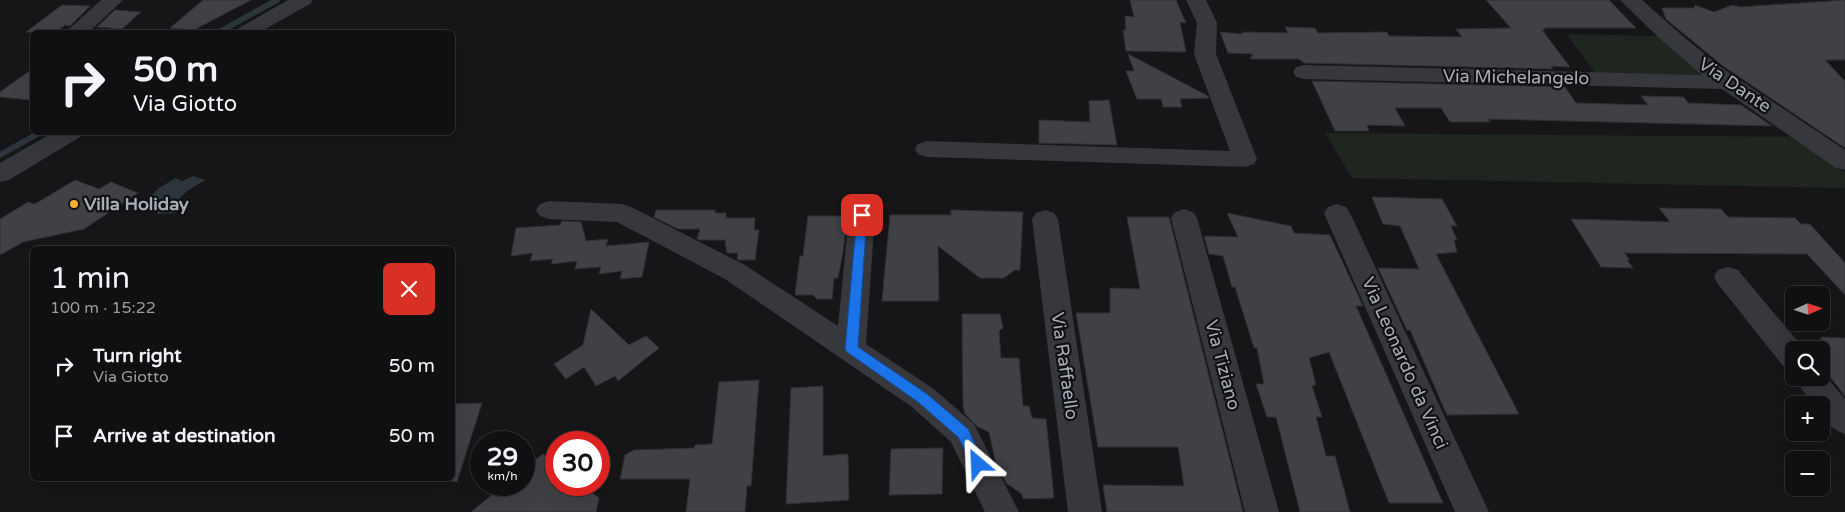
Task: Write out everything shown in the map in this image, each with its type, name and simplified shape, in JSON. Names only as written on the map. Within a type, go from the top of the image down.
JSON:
[{"type":"street","points":[[79,30],[113,0]]},
{"type":"street","points":[[250,30],[303,0]]},
{"type":"street","points":[[927,149],[1245,159],[1205,54],[1207,23],[1196,0]]},
{"type":"street","name":"Via Dante","points":[[1630,0],[1683,49],[1727,82],[1809,134],[1845,162]]},
{"type":"street","name":"Via Michelangelo","points":[[1304,72],[1727,82]]},
{"type":"street","points":[[0,174],[67,135]]},
{"type":"street","points":[[549,210],[622,213],[735,272],[851,349],[923,398],[963,433],[1002,512]]},
{"type":"street","name":"Via Leonardo da Vinci","points":[[1337,213],[1472,512]]},
{"type":"street","points":[[851,349],[862,215]]},
{"type":"street","name":"Via Tiziano","points":[[1184,218],[1262,512]]},
{"type":"street","name":"Via Raffaello","points":[[1045,219],[1085,512]]},
{"type":"street","points":[[1728,277],[1785,347]]},
{"type":"street","points":[[1816,386],[1845,421]]},
{"type":"shaded area","points":[[1566,34],[1658,36],[1710,75],[1595,73]]},
{"type":"shaded area","points":[[1325,133],[1798,137],[1845,173],[1845,188],[1352,178]]},
{"type":"shaded area","points":[[193,176],[206,180],[182,196],[178,201],[176,213],[157,214],[157,200],[152,195],[159,188],[176,178],[182,181]]},
{"type":"building","points":[[203,0],[251,0],[194,30],[170,28]]},
{"type":"building","points":[[1130,0],[1176,0],[1186,23],[1180,22],[1186,52],[1126,51],[1123,30],[1126,30],[1125,16],[1134,17]]},
{"type":"building","points":[[1486,0],[1609,0],[1636,28],[1544,28],[1545,30],[1542,30],[1570,67],[1551,66],[1553,69],[1304,63],[1299,59],[1250,59],[1253,54],[1228,53],[1220,32],[1241,34],[1244,32],[1288,33],[1285,27],[1315,28],[1318,33],[1387,32],[1389,36],[1462,37],[1456,29],[1511,28]]},
{"type":"building","points":[[1845,0],[1845,60],[1825,60],[1845,81],[1845,148],[1723,66],[1666,19],[1662,8],[1694,8],[1695,5],[1714,12],[1732,5],[1740,7]]},
{"type":"building","points":[[62,5],[90,6],[70,26],[65,25],[59,30],[30,30],[30,32],[26,32]]},
{"type":"building","points":[[115,10],[141,12],[122,29],[97,27]]},
{"type":"building","points":[[1128,54],[1209,98],[1180,99],[1182,107],[1163,107],[1161,99],[1137,99],[1126,71],[1134,71]]},
{"type":"building","points":[[30,70],[30,100],[0,97],[0,92]]},
{"type":"building","points":[[1312,81],[1565,87],[1576,103],[1648,105],[1641,96],[1684,97],[1688,103],[1741,105],[1772,126],[1488,119],[1490,122],[1450,122],[1441,108],[1395,108],[1405,126],[1367,125],[1369,131],[1335,131]]},
{"type":"building","points":[[1109,100],[1117,145],[1039,143],[1039,120],[1090,122],[1089,101]]},
{"type":"building","points":[[75,180],[99,189],[111,182],[138,193],[84,229],[23,242],[0,255],[0,219],[28,202],[35,204]]},
{"type":"building","points":[[1372,197],[1442,199],[1457,226],[1451,226],[1457,240],[1454,240],[1457,252],[1436,254],[1519,414],[1447,415],[1410,330],[1407,330],[1378,268],[1419,269],[1400,226],[1383,224]]},
{"type":"building","points":[[1659,208],[1721,209],[1728,217],[1795,218],[1801,224],[1810,224],[1845,263],[1845,295],[1807,254],[1624,253],[1630,260],[1627,260],[1633,268],[1601,267],[1571,219],[1670,222]]},
{"type":"building","points":[[656,210],[715,210],[715,213],[726,213],[726,218],[755,218],[754,230],[759,230],[755,260],[740,260],[737,259],[738,253],[727,253],[725,240],[697,239],[700,229],[678,229],[654,217]]},
{"type":"building","points":[[951,210],[1023,212],[1020,270],[1015,270],[1004,278],[980,278],[938,246],[939,301],[882,301],[890,215],[951,215]]},
{"type":"building","points":[[1227,213],[1291,226],[1294,233],[1330,235],[1363,306],[1356,306],[1443,503],[1389,503],[1329,352],[1309,358],[1316,385],[1312,386],[1322,417],[1316,417],[1326,456],[1335,456],[1350,512],[1300,512],[1276,417],[1267,417],[1256,384],[1264,384],[1257,348],[1254,348],[1223,256],[1209,254],[1204,236],[1238,237]]},
{"type":"building","points":[[808,216],[842,216],[842,220],[847,220],[843,252],[838,278],[834,278],[832,299],[817,299],[813,295],[795,295],[800,256],[803,256]]},
{"type":"building","points":[[1127,217],[1169,217],[1243,512],[1107,512],[1103,485],[1184,486],[1178,447],[1098,447],[1076,313],[1110,313],[1110,288],[1140,289]]},
{"type":"building","points":[[562,221],[581,222],[586,241],[608,239],[606,246],[649,242],[642,277],[620,279],[622,271],[599,274],[601,267],[575,269],[577,261],[551,264],[553,259],[530,261],[533,253],[511,256],[516,228],[560,225]]},
{"type":"building","points":[[591,309],[629,345],[646,336],[659,348],[618,381],[615,376],[596,386],[584,367],[566,379],[554,364],[583,345]]},
{"type":"building","points":[[962,314],[1000,314],[1003,328],[999,331],[1001,358],[1019,358],[1023,406],[1029,406],[1032,418],[1046,419],[1054,498],[1023,499],[1022,494],[1006,483],[995,460],[989,432],[978,427],[965,414],[963,406]]},
{"type":"building","points":[[1821,337],[1845,338],[1845,396],[1830,377],[1830,341],[1821,341]]},
{"type":"building","points":[[759,380],[751,486],[747,486],[745,512],[686,512],[690,479],[620,479],[625,455],[634,450],[694,448],[695,445],[712,444],[719,382]]},
{"type":"building","points":[[823,386],[823,456],[848,454],[849,500],[786,504],[791,388]]},
{"type":"building","points":[[482,403],[473,431],[470,431],[470,441],[457,482],[452,481],[455,481],[455,404]]},
{"type":"building","points":[[943,448],[942,494],[889,495],[891,449]]},
{"type":"building","points":[[543,454],[545,456],[545,496],[596,496],[599,498],[596,512],[471,512],[491,496],[535,496],[535,460]]},
{"type":"waterway","points":[[223,30],[277,0]]},
{"type":"waterway","points":[[0,155],[36,135]]},
{"type":"place","name":"Villa Holiday","points":[[74,204]]},
{"type":"route","points":[[862,215],[851,349],[923,398],[963,433],[978,464]]}]
